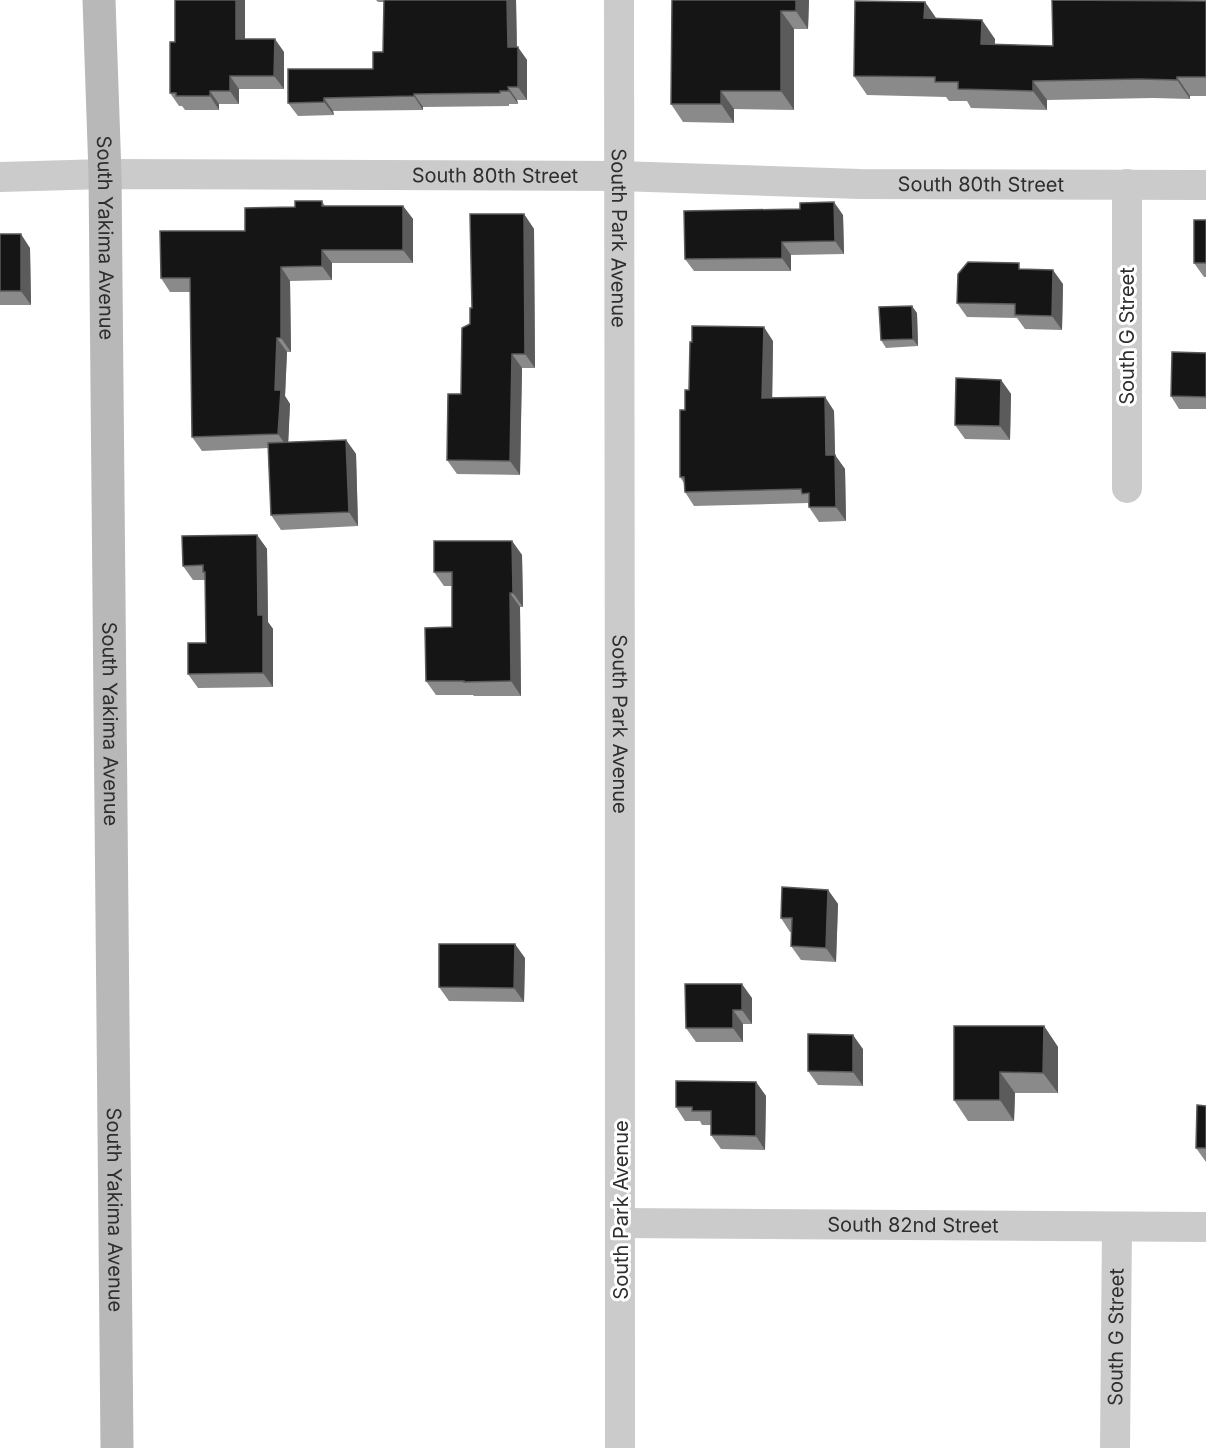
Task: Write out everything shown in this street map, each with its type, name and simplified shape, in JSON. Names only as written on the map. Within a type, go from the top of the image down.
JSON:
[{"type":"main road","name":"South Yakima Avenue","points":[[99,0],[105,174],[117,1448]]},
{"type":"street","name":"South Park Avenue","points":[[619,0],[620,1448]]},
{"type":"street","name":"South 80th Street","points":[[0,177],[105,174],[618,176],[860,184],[1206,185]]},
{"type":"street","name":"South G Street","points":[[1127,184],[1127,488]]},
{"type":"street","name":"South 82nd Street","points":[[621,1223],[1206,1227]]},
{"type":"street","name":"South G Street","points":[[1115,1448],[1117,1227]]},
{"type":"building","points":[[175,0],[236,0],[236,39],[275,39],[274,76],[230,76],[230,91],[210,91],[210,96],[176,96],[176,93],[170,93],[170,42],[175,42]]},
{"type":"building","points":[[384,0],[507,0],[508,47],[518,47],[518,87],[508,87],[509,91],[500,91],[500,93],[324,98],[324,102],[288,103],[288,69],[373,69],[373,52],[383,52]]},
{"type":"building","points":[[672,0],[796,0],[796,11],[781,11],[781,91],[721,91],[721,104],[671,104]]},
{"type":"building","points":[[1052,0],[1206,1],[1206,77],[1177,77],[1177,80],[1033,81],[1033,91],[958,89],[958,82],[935,82],[935,77],[854,76],[855,1],[925,2],[924,18],[982,20],[981,44],[1053,46]]},
{"type":"building","points":[[295,201],[322,201],[322,206],[403,206],[403,250],[322,250],[322,266],[281,267],[281,338],[277,338],[275,390],[281,390],[278,434],[192,437],[190,278],[161,278],[160,231],[245,231],[245,208],[295,207]]},
{"type":"building","points":[[834,202],[835,241],[782,242],[782,258],[685,259],[684,211],[800,209],[800,203]]},
{"type":"building","points":[[470,214],[524,214],[525,354],[512,354],[510,461],[447,460],[448,394],[461,394],[462,328],[470,324],[470,308],[472,308]]},
{"type":"building","points":[[1194,220],[1206,220],[1206,263],[1194,263]]},
{"type":"building","points":[[0,234],[21,234],[21,291],[0,291]]},
{"type":"building","points":[[968,262],[1019,263],[1019,269],[1053,270],[1052,316],[1015,315],[1015,304],[957,303],[958,274]]},
{"type":"building","points":[[912,306],[913,339],[881,340],[879,307]]},
{"type":"building","points":[[692,326],[764,327],[762,398],[825,397],[826,455],[835,455],[836,507],[809,507],[809,493],[802,494],[801,489],[685,492],[684,477],[680,477],[680,410],[685,410],[685,390],[689,390]]},
{"type":"building","points":[[1172,352],[1206,353],[1206,397],[1171,396]]},
{"type":"building","points":[[956,378],[1001,380],[1000,426],[955,425]]},
{"type":"building","points":[[346,440],[349,512],[271,515],[268,443]]},
{"type":"building","points":[[257,535],[258,615],[263,615],[263,673],[188,674],[188,643],[206,643],[205,572],[203,572],[203,565],[183,566],[182,536]]},
{"type":"building","points":[[434,541],[512,541],[511,681],[426,681],[425,628],[452,627],[452,572],[434,572]]},
{"type":"building","points":[[782,887],[828,890],[826,948],[791,946],[792,918],[781,918]]},
{"type":"building","points":[[439,944],[515,944],[514,988],[439,987]]},
{"type":"building","points":[[685,984],[742,984],[742,1010],[733,1010],[733,1028],[686,1028]]},
{"type":"building","points":[[954,1026],[1044,1026],[1043,1073],[1000,1072],[1000,1100],[954,1100]]},
{"type":"building","points":[[808,1034],[853,1035],[853,1072],[808,1071]]},
{"type":"building","points":[[676,1081],[756,1082],[756,1136],[711,1135],[711,1111],[692,1111],[692,1107],[676,1107]]},
{"type":"building","points":[[1197,1105],[1206,1106],[1206,1148],[1196,1148]]}]
